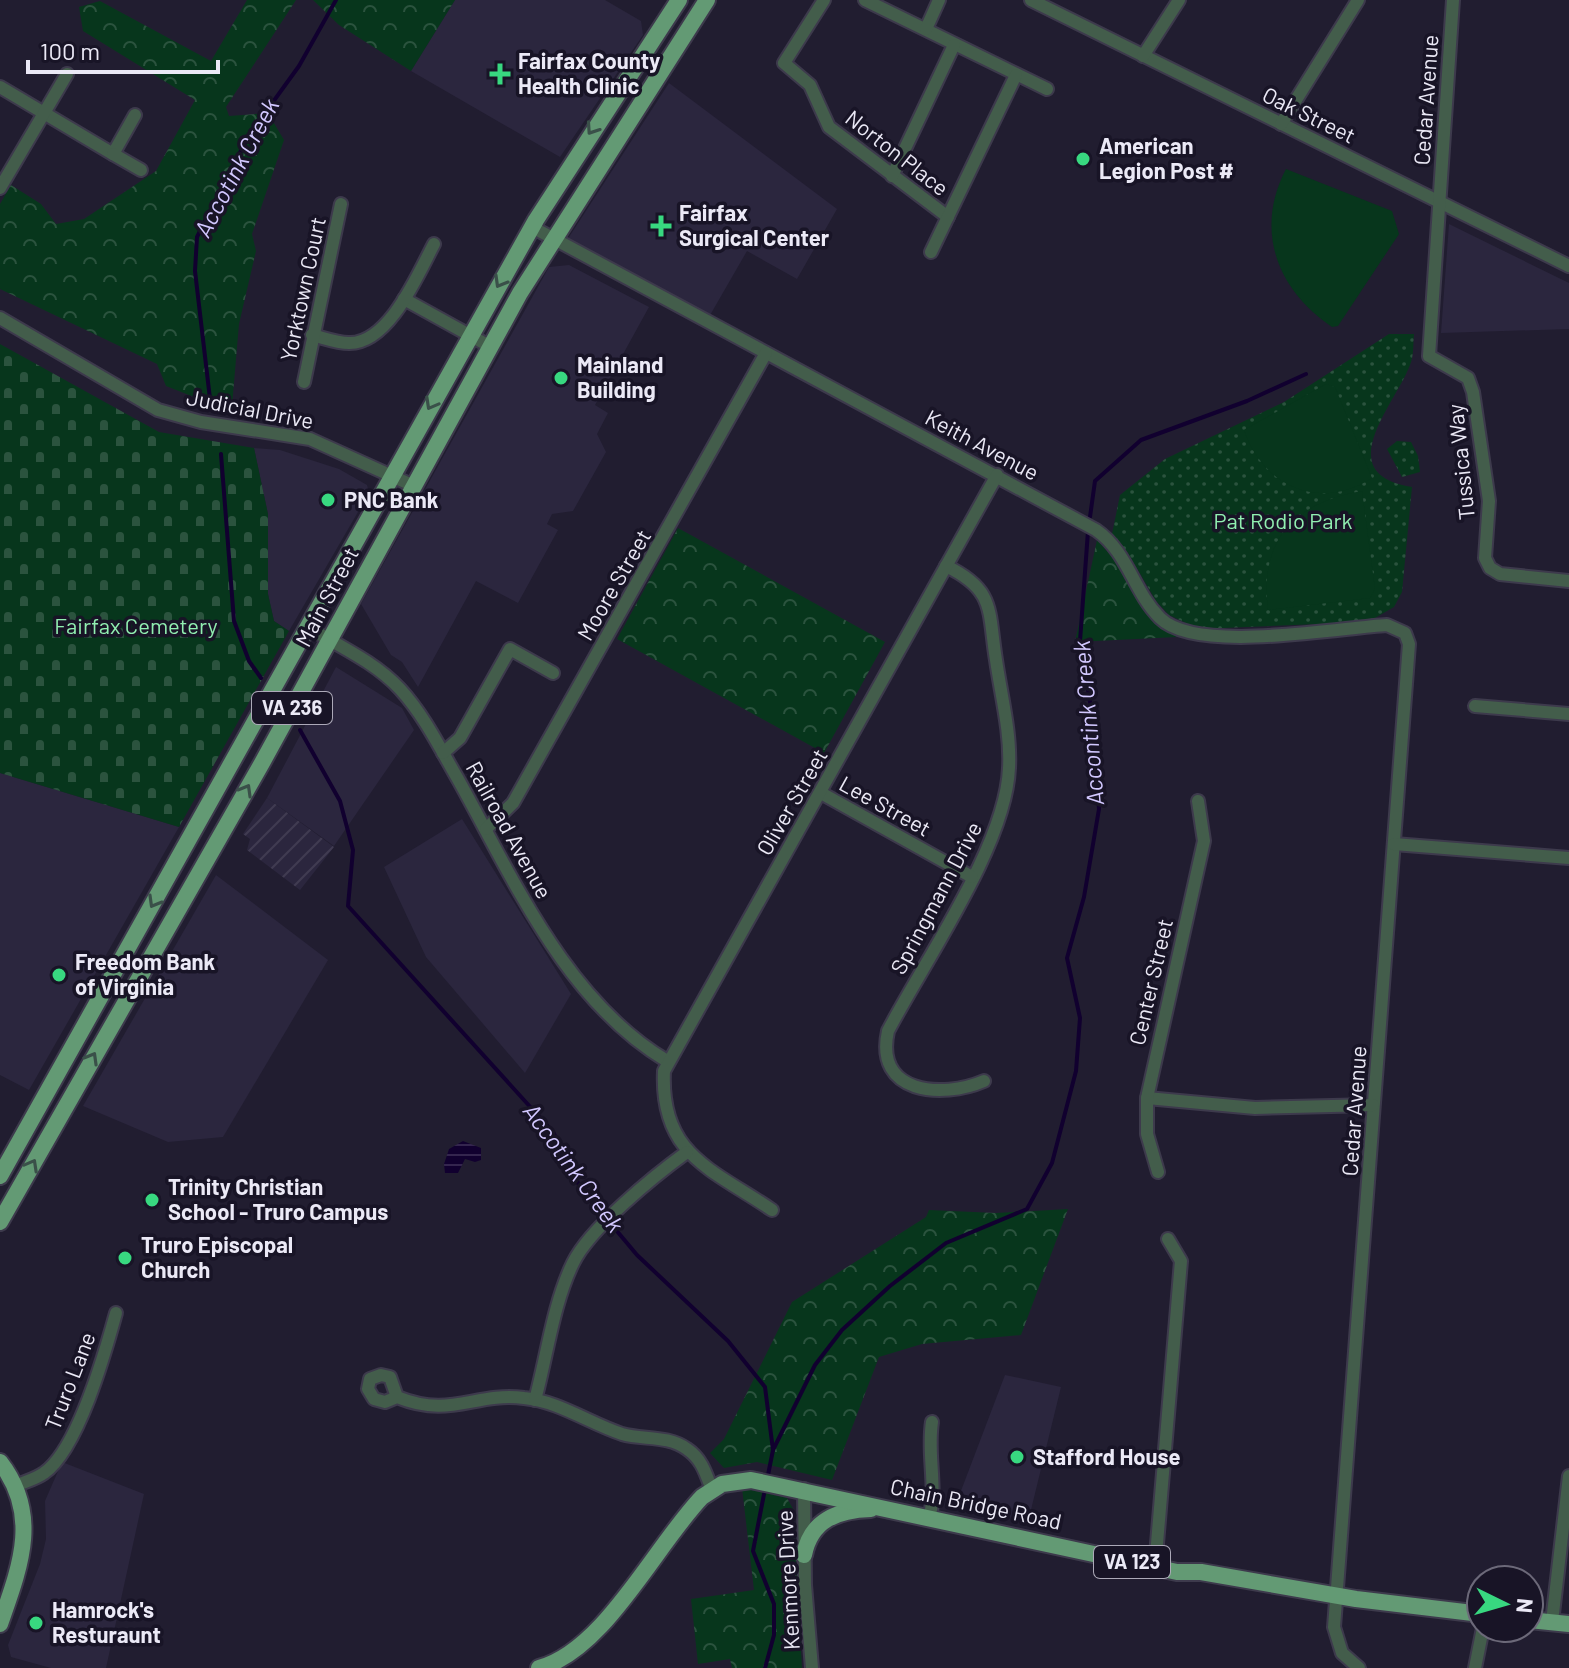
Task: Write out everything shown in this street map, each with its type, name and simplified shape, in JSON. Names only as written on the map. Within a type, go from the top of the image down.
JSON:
[{"type":"main road","name":"Main Street","points":[[0,1176],[309,628],[469,336],[532,227],[679,0]]},
{"type":"main road","name":"Main Street","points":[[0,1222],[552,239],[707,0]]},
{"type":"main road","points":[[120,962],[141,974]]},
{"type":"main road","points":[[0,1462],[15,1486],[26,1537],[19,1572],[1,1620]]},
{"type":"main road","name":"Chain Bridge Road","points":[[539,1668],[570,1655],[589,1638],[689,1511],[712,1490],[722,1484],[751,1480],[787,1485],[1155,1567],[1337,1596],[1465,1612]]},
{"type":"main road","points":[[804,1555],[812,1530],[831,1516],[864,1510],[898,1509]]},
{"type":"street","name":"Norton Place","points":[[824,0],[784,63],[810,85],[829,127],[948,217]]},
{"type":"street","points":[[865,0],[1047,89]]},
{"type":"street","points":[[926,29],[939,0]]},
{"type":"street","name":"Oak Street","points":[[1031,0],[1569,266]]},
{"type":"street","points":[[1143,56],[1179,0]]},
{"type":"street","points":[[1281,124],[1358,0]]},
{"type":"street","name":"Cedar Avenue","points":[[1428,342],[1453,0]]},
{"type":"street","points":[[892,176],[954,45]]},
{"type":"street","points":[[0,188],[67,74]]},
{"type":"street","points":[[931,252],[1016,75]]},
{"type":"street","points":[[0,87],[141,170]]},
{"type":"street","points":[[113,154],[135,115]]},
{"type":"street","name":"Yorktown Court","points":[[304,382],[341,204]]},
{"type":"street","name":"Keith Avenue","points":[[532,227],[720,325],[766,353],[997,475],[1103,535],[1119,551],[1154,611],[1180,631],[1218,636],[1387,625],[1402,630]]},
{"type":"street","points":[[312,335],[350,344],[374,338],[404,299],[434,244]]},
{"type":"street","points":[[404,299],[491,347]]},
{"type":"street","name":"Judicial Drive","points":[[0,318],[158,410],[201,422],[310,439],[414,486]]},
{"type":"street","name":"Tussica Way","points":[[1428,342],[1431,360],[1468,378],[1473,392],[1489,501],[1485,558],[1490,568],[1500,574],[1569,581]]},
{"type":"street","name":"Moore Street","points":[[486,829],[513,803],[766,353]]},
{"type":"street","name":"Oliver Street","points":[[687,1152],[671,1128],[664,1109],[667,1061],[821,793],[997,475]]},
{"type":"street","name":"Springmann Drive","points":[[946,566],[973,580],[984,594],[1009,748],[1007,786],[1000,819],[972,877],[888,1031],[886,1055],[898,1077],[925,1089],[962,1090],[984,1081]]},
{"type":"street","name":"Railroad Avenue","points":[[309,628],[371,665],[401,690],[443,753],[520,894],[566,962],[609,1013],[649,1051],[667,1061]]},
{"type":"street","name":"Cedar Avenue","points":[[1359,1668],[1342,1653],[1334,1627],[1409,644],[1402,630]]},
{"type":"street","points":[[443,753],[460,738],[510,649],[553,673]]},
{"type":"street","points":[[1475,706],[1569,714]]},
{"type":"street","name":"Lee Street","points":[[821,793],[972,877]]},
{"type":"street","name":"Center Street","points":[[1158,1172],[1147,1134],[1147,1098],[1204,841],[1198,801]]},
{"type":"street","points":[[1394,844],[1569,858]]},
{"type":"street","points":[[1147,1098],[1255,1108],[1373,1105]]},
{"type":"street","points":[[535,1400],[568,1274],[579,1251],[687,1152],[772,1210]]},
{"type":"street","points":[[1155,1567],[1181,1261],[1168,1239]]},
{"type":"street","name":"Truro Lane","points":[[15,1486],[44,1473],[66,1446],[101,1367],[116,1313]]},
{"type":"street","points":[[397,1397],[415,1404],[445,1408],[504,1398],[535,1400],[621,1433],[677,1443],[701,1463],[712,1490]]},
{"type":"street","points":[[930,1516],[935,1486],[930,1451],[932,1422]]},
{"type":"street","points":[[1561,1623],[1569,1476]]},
{"type":"street","name":"Kenmore Drive","points":[[804,1489],[804,1555],[812,1668]]},
{"type":"street","points":[[1475,1668],[1480,1644]]},
{"type":"shaded area","points":[[455,0],[605,0],[641,21],[643,35],[560,157],[411,71]]},
{"type":"shaded area","points":[[669,83],[837,209],[797,279],[747,251],[709,317],[567,240]]},
{"type":"shaded area","points":[[1449,224],[1569,283],[1569,329],[1441,333]]},
{"type":"shaded area","points":[[569,265],[649,307],[595,405],[608,413],[597,434],[606,452],[573,511],[552,514],[547,524],[558,530],[518,603],[476,581],[418,687],[402,662],[391,655],[361,604],[549,267]]},
{"type":"shaded area","points":[[254,448],[280,450],[339,469],[367,485],[369,493],[289,631],[274,621],[268,594],[268,514]]},
{"type":"shaded area","points":[[336,667],[402,708],[414,730],[334,846],[267,798]]},
{"type":"shaded area","points":[[0,773],[179,827],[29,1090],[0,1075]]},
{"type":"shaded area","points":[[267,798],[334,847],[300,890],[247,850],[250,839],[243,834]]},
{"type":"shaded area","points":[[462,819],[571,994],[525,1073],[426,957],[384,867]]},
{"type":"shaded area","points":[[216,875],[328,960],[223,1137],[168,1142],[83,1106]]},
{"type":"shaded area","points":[[463,1141],[481,1148],[481,1160],[465,1159],[458,1173],[445,1173],[444,1164],[449,1149]]},
{"type":"shaded area","points":[[1005,1375],[1061,1387],[1028,1522],[956,1504]]},
{"type":"shaded area","points":[[62,1462],[144,1494],[106,1668],[51,1668],[11,1657],[8,1645],[40,1564],[46,1539],[45,1501]]},
{"type":"green space","points":[[247,0],[296,0],[226,107],[229,116],[268,113],[284,140],[252,234],[256,251],[239,324],[232,406],[199,399],[166,386],[157,364],[0,289],[0,204],[11,185],[41,204],[56,224],[84,219],[156,171],[195,100],[83,31],[79,7],[100,1],[211,61]]},
{"type":"green space","points":[[313,0],[455,0],[411,71],[339,25]]},
{"type":"green space","points":[[1286,169],[1392,211],[1399,234],[1338,326],[1332,327],[1297,295],[1276,257],[1272,214]]},
{"type":"green space","name":"Pat Rodio Park","points":[[1389,334],[1414,334],[1411,361],[1374,436],[1371,453],[1375,468],[1387,480],[1412,487],[1402,592],[1394,607],[1368,622],[1199,629],[1169,615],[1156,601],[1128,553],[1112,534],[1120,495],[1165,459],[1284,402]]},
{"type":"green space","name":"Fairfax Cemetery","points":[[0,344],[159,432],[254,448],[268,514],[268,594],[274,621],[289,631],[179,827],[0,773]]},
{"type":"green space","points":[[1326,384],[1335,387],[1372,478],[1352,488],[1332,493],[1313,493],[1279,479],[1253,450],[1244,430]]},
{"type":"green space","points":[[1397,441],[1411,442],[1418,456],[1420,472],[1402,477],[1387,449]]},
{"type":"green space","points":[[1362,491],[1375,589],[1370,598],[1268,610],[1269,563],[1286,528],[1318,505]]},
{"type":"green space","points":[[678,528],[885,642],[824,753],[617,639]]},
{"type":"green space","points":[[1097,540],[1113,558],[1145,613],[1177,637],[1075,642]]},
{"type":"green space","points":[[1068,1209],[1021,1335],[922,1344],[879,1357],[832,1480],[757,1462],[724,1468],[710,1453],[724,1439],[792,1302],[926,1217],[929,1210],[996,1213]]},
{"type":"green space","points":[[742,1488],[787,1498],[793,1509],[802,1668],[732,1668],[730,1659],[698,1664],[691,1599],[754,1590]]},
{"type":"waterway","name":"Accotink Creek","points":[[210,399],[195,271],[197,237],[249,135],[299,66],[336,0]]},
{"type":"waterway","name":"Accontink Creek","points":[[1090,517],[1095,481],[1141,440],[1247,401],[1306,374]]},
{"type":"waterway","name":"Accotink Creek","points":[[221,454],[234,621],[249,661],[261,678]]},
{"type":"waterway","name":"Accontink Creek","points":[[773,1450],[815,1365],[842,1330],[890,1286],[946,1243],[1027,1209],[1052,1163],[1076,1071],[1080,1018],[1067,958],[1084,897],[1099,809],[1091,708],[1080,641],[1088,531]]},
{"type":"waterway","name":"Accotink Creek","points":[[300,730],[340,801],[353,850],[348,906],[553,1132],[580,1187],[637,1255],[728,1341],[765,1387],[773,1450],[767,1480]]},
{"type":"waterway","name":"Accotink Creek","points":[[765,1489],[753,1551],[774,1604],[774,1635],[765,1668]]},
{"type":"place","name":"Fairfax County Health Clinic","points":[[500,74]]},
{"type":"place","name":"American Legion Post #","points":[[1083,159]]},
{"type":"place","name":"Fairfax Surgical Center","points":[[661,226]]},
{"type":"place","name":"Mainland Building","points":[[561,378]]},
{"type":"place","name":"PNC Bank","points":[[328,500]]},
{"type":"place","name":"Freedom Bank of Virginia","points":[[59,975]]},
{"type":"place","name":"Trinity Christian School - Truro Campus","points":[[152,1200]]},
{"type":"place","name":"Truro Episcopal Church","points":[[125,1258]]},
{"type":"place","name":"Stafford House","points":[[1017,1457]]},
{"type":"place","name":"Hamrock's Resturaunt","points":[[36,1623]]}]
